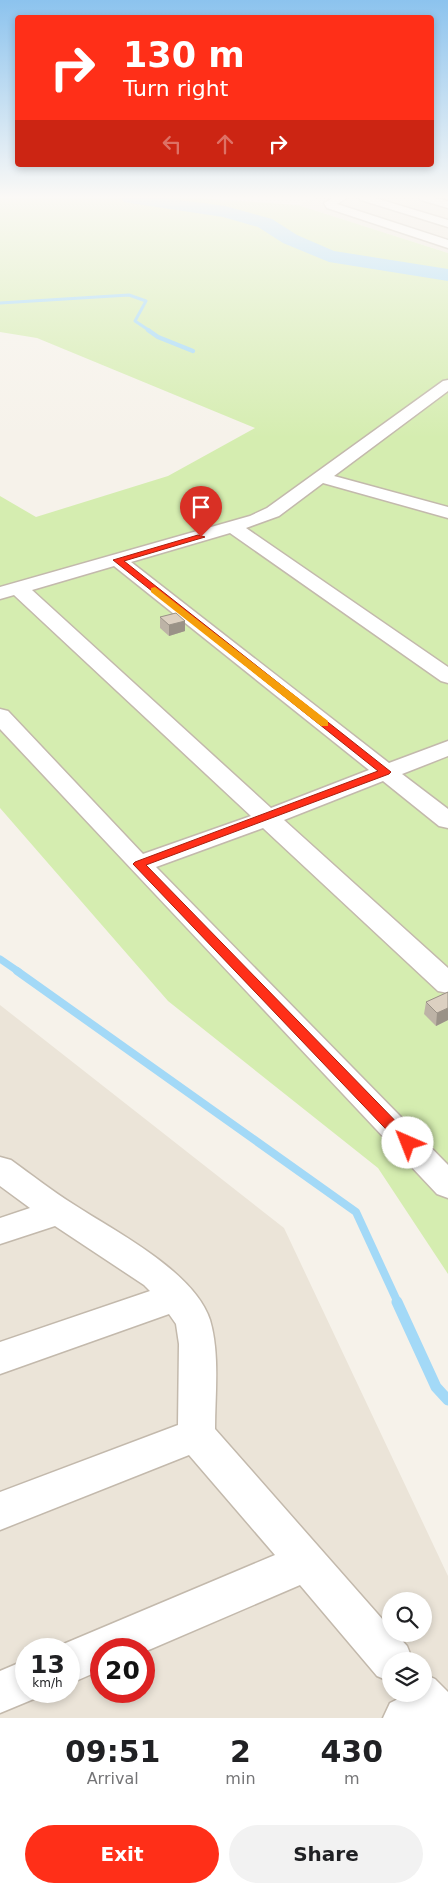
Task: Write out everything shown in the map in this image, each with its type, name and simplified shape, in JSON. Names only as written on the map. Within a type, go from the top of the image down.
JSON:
[{"type":"street","points":[[9,591],[234,528],[273,512],[448,384]]},
{"type":"street","points":[[327,472],[448,496]]},
{"type":"street","points":[[327,472],[448,513]]},
{"type":"street","points":[[234,528],[448,676]]},
{"type":"street","points":[[117,560],[448,821]]},
{"type":"street","points":[[9,591],[267,818],[448,984]]},
{"type":"street","points":[[0,716],[139,864],[448,1185]]},
{"type":"street","points":[[139,864],[267,818],[448,748]]},
{"type":"street","points":[[0,1169],[59,1212],[156,1275],[176,1297],[192,1319],[198,1344],[196,1435],[384,1652]]},
{"type":"street","points":[[0,1231],[59,1212]]},
{"type":"street","points":[[0,1358],[176,1297]]},
{"type":"street","points":[[0,1511],[196,1435]]},
{"type":"street","points":[[128,1638],[306,1562]]},
{"type":"street","points":[[0,1692],[15,1686]]},
{"type":"shaded area","points":[[0,1005],[284,1228],[448,1576],[448,1718],[0,1718]]},
{"type":"green space","points":[[0,278],[448,278],[448,1274],[378,1168],[168,1001],[0,808],[0,496],[36,517],[168,476],[255,428],[37,338],[0,332]]},
{"type":"building","points":[[176,613],[185,621],[169,625],[160,617]]},
{"type":"building","points":[[448,992],[448,1008],[437,1013],[426,1002]]},
{"type":"waterway","points":[[0,303],[129,295],[146,301],[135,321],[150,331]]},
{"type":"waterway","points":[[148,330],[158,337],[193,351]]},
{"type":"waterway","points":[[0,959],[19,972]]},
{"type":"waterway","points":[[17,971],[356,1212],[398,1303]]},
{"type":"waterway","points":[[397,1302],[436,1387],[448,1400]]},
{"type":"slow traffic","points":[[155,590],[324,723]]},
{"type":"route","points":[[201,537],[117,560],[386,772],[267,818],[139,864],[408,1143]]}]
